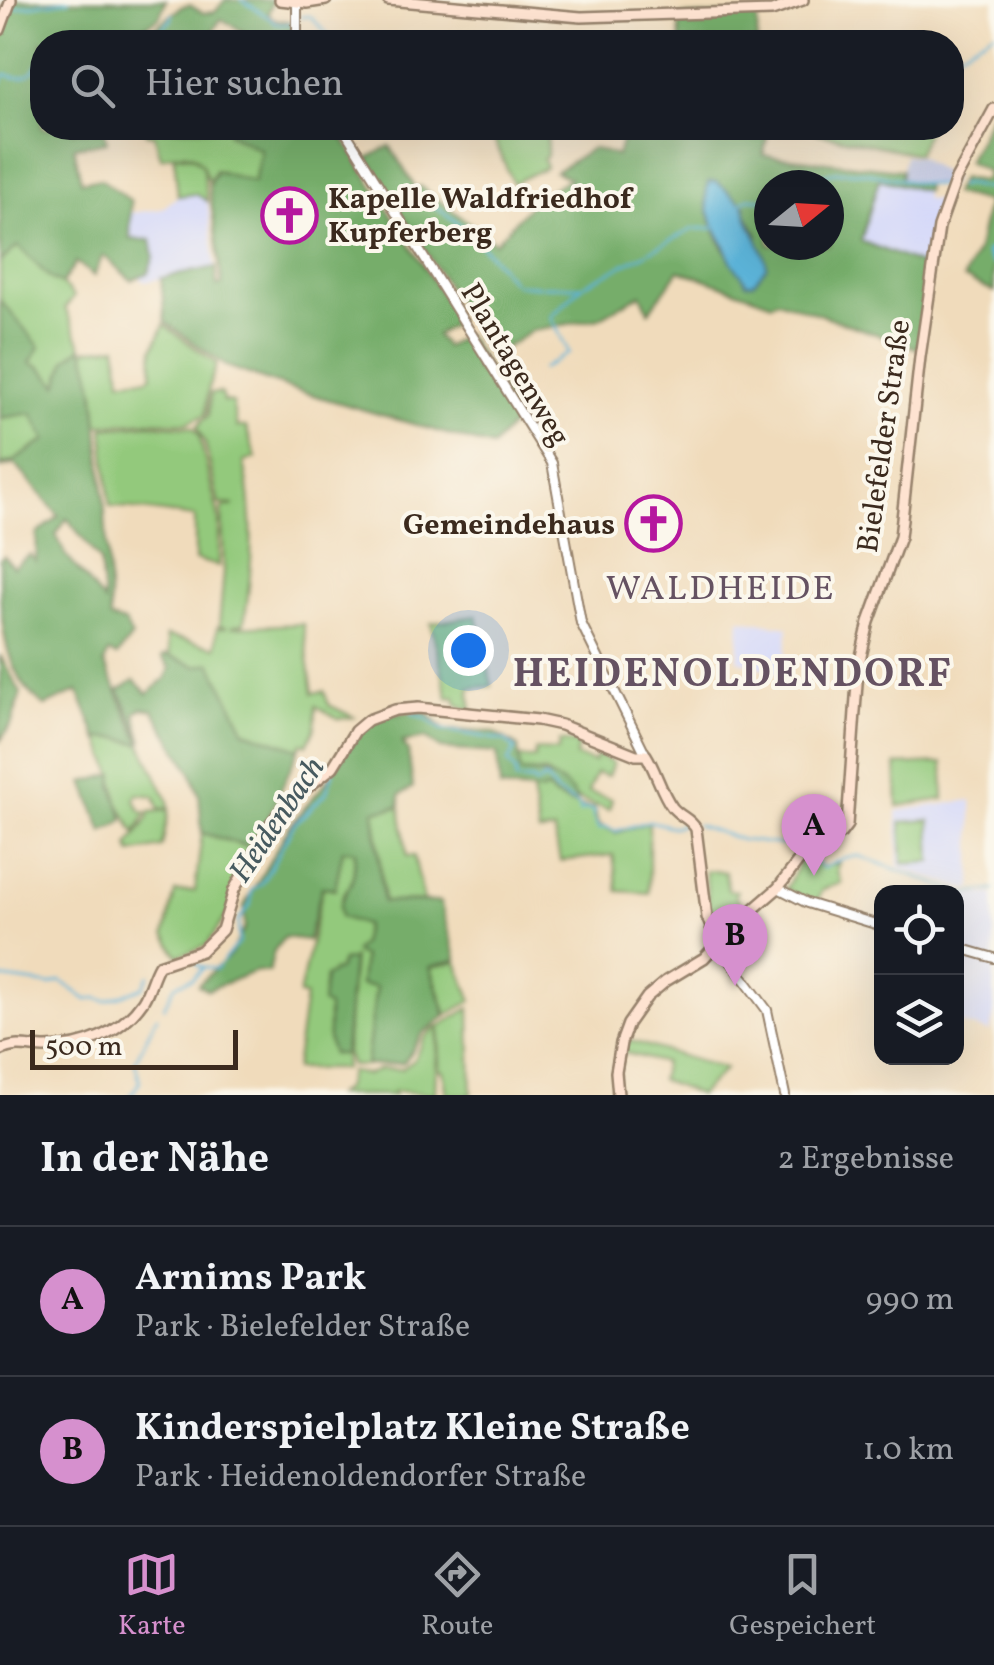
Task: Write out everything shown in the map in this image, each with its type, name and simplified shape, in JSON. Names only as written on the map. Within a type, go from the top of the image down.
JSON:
[{"type":"main road","points":[[0,30],[11,0]]},
{"type":"main road","points":[[280,0],[326,0]]},
{"type":"main road","points":[[388,0],[581,18],[772,11],[803,0]]},
{"type":"main road","name":"Bielefelder Straße","points":[[618,1095],[618,1054],[624,1033],[638,1009],[666,981],[698,964],[732,927],[778,888],[807,850],[840,833],[847,825],[858,668],[869,622],[900,536],[920,357],[940,227],[956,178],[994,109]]},
{"type":"main road","points":[[0,1051],[16,1046],[76,1047],[92,1041],[138,1006],[154,973],[164,962],[201,950],[222,930],[231,896],[270,824],[287,804],[333,767],[368,720],[411,708],[561,724],[646,755],[672,808],[693,823],[707,917],[718,944]]},
{"type":"street","points":[[296,1],[297,30]]},
{"type":"street","name":"Plantagenweg","points":[[350,140],[550,460],[583,629],[646,755]]},
{"type":"street","points":[[778,888],[807,903],[874,924]]},
{"type":"street","points":[[718,944],[766,1008],[785,1095]]},
{"type":"street","points":[[964,949],[994,958]]},
{"type":"shaded area","points":[[905,155],[919,157],[953,179],[945,188],[900,180]]},
{"type":"shaded area","points":[[879,178],[925,191],[924,198],[942,202],[928,267],[861,242]]},
{"type":"shaded area","points":[[196,194],[206,200],[207,196],[215,267],[145,282],[138,276],[148,273],[130,239],[131,213],[162,209],[178,196]]},
{"type":"shaded area","points":[[740,619],[788,627],[784,675],[738,660]]},
{"type":"shaded area","points":[[972,800],[972,889],[899,867],[897,811]]},
{"type":"shaded area","points":[[964,895],[994,895],[994,1014],[990,1032],[964,1024]]},
{"type":"green space","points":[[12,0],[166,0],[159,18],[141,30],[30,30],[30,140],[107,140],[74,147],[81,181],[101,179],[131,201],[130,239],[151,240],[154,257],[148,273],[131,280],[103,255],[94,276],[76,262],[62,284],[50,278],[18,246],[0,262],[0,32]]},
{"type":"green space","points":[[225,0],[273,0],[268,13],[273,19],[291,22],[292,30],[240,30],[221,19],[214,30],[152,30],[181,7],[190,5],[203,13],[215,12]]},
{"type":"green space","points":[[758,14],[757,30],[680,30],[679,16]]},
{"type":"green space","points":[[994,108],[994,292],[964,278],[977,250],[987,202],[953,194],[961,178],[983,181],[988,172],[967,162]]},
{"type":"green space","points":[[156,140],[241,140],[261,150],[254,182],[215,170],[209,183],[193,156],[180,153],[161,158]]},
{"type":"green space","points":[[242,140],[345,140],[458,321],[436,335],[445,347],[466,334],[519,417],[492,447],[226,366],[165,322],[161,278],[216,267],[217,286],[222,285],[209,186],[216,171],[254,182],[261,150]]},
{"type":"green space","points":[[494,140],[547,140],[547,156],[543,159],[546,167],[513,183]]},
{"type":"green space","points":[[622,140],[767,140],[763,155],[902,170],[901,180],[926,185],[925,191],[879,179],[861,241],[928,267],[919,349],[679,270],[649,312],[641,294],[599,318],[532,331],[491,357],[368,158],[390,146],[416,189],[420,186],[495,243],[536,198],[570,178],[555,172],[592,148],[617,156]]},
{"type":"green space","points":[[850,140],[923,140],[917,154]]},
{"type":"green space","points":[[174,155],[193,157],[203,166],[207,201],[196,194],[178,196]]},
{"type":"green space","points":[[18,245],[74,297],[65,308],[82,347],[67,359],[59,386],[41,367],[30,363],[39,347],[0,300],[0,262]]},
{"type":"green space","points":[[0,300],[40,347],[30,363],[40,367],[58,385],[67,359],[82,347],[90,369],[101,461],[110,619],[125,623],[132,637],[117,656],[109,653],[104,663],[141,744],[118,738],[99,738],[99,742],[78,691],[45,706],[30,693],[11,660],[2,621],[0,559],[4,556],[13,567],[30,555],[36,562],[37,534],[59,516],[15,464],[0,468],[46,440],[32,413],[0,418]],"holes":[[[67,518],[100,561],[104,602],[65,554],[56,535]]]},
{"type":"green space","points":[[164,325],[217,364],[205,415],[187,423],[98,425],[84,350],[117,346],[121,380],[148,378],[152,375],[153,349]]},
{"type":"green space","points":[[211,393],[221,393],[223,401],[232,402],[237,427],[246,427],[256,458],[244,462],[251,522],[247,603],[244,623],[231,627],[303,624],[313,693],[324,691],[329,705],[354,717],[339,719],[316,706],[315,728],[307,745],[302,743],[299,749],[245,731],[211,664],[196,666],[170,657],[166,636],[216,647],[217,628],[227,627],[219,626],[224,571],[222,513],[223,508],[234,505],[219,504],[205,443],[197,426],[208,416]]},
{"type":"green space","points":[[32,413],[46,440],[14,461],[0,465],[0,418]]},
{"type":"green space","points":[[149,424],[193,427],[199,435],[219,518],[219,566],[195,560],[195,517],[110,506],[103,428]]},
{"type":"green space","points":[[477,616],[492,686],[469,688],[472,710],[457,705],[455,697],[448,698],[431,623]]},
{"type":"green space","points":[[0,655],[21,693],[12,723],[0,741]]},
{"type":"green space","points":[[162,657],[196,666],[211,663],[245,731],[299,749],[255,848],[202,833],[199,794],[191,772],[153,710],[142,708],[135,713],[143,742],[119,690],[134,680],[148,694],[166,678],[170,668]]},
{"type":"green space","points":[[425,711],[444,730],[493,732],[518,747],[520,772],[563,783],[578,805],[555,797],[548,789],[540,792],[500,788],[497,753],[441,749],[426,738],[402,742],[408,751],[413,787],[400,795],[400,806],[374,811],[383,902],[440,902],[457,960],[430,967],[446,1016],[423,1033],[404,1063],[366,1066],[376,987],[360,985],[363,957],[354,952],[361,944],[365,925],[341,917],[340,911],[353,877],[355,851],[343,850],[335,888],[322,887],[308,940],[284,937],[274,951],[269,972],[256,971],[208,990],[198,985],[231,954],[245,927],[244,906],[289,827],[326,782],[364,725],[390,714]]},
{"type":"green space","points":[[99,738],[141,744],[168,800],[169,808],[159,809],[155,796],[137,794],[135,800],[141,811],[147,813],[135,833],[118,802],[113,774]]},
{"type":"green space","points":[[560,741],[578,744],[576,757],[594,762],[597,755],[613,763],[608,776],[596,773],[588,792],[612,799],[609,810],[577,799],[546,773],[519,772],[519,758],[535,758],[536,750],[558,751]]},
{"type":"green space","points":[[943,763],[944,799],[898,806],[896,765]]},
{"type":"green space","points":[[114,774],[113,787],[124,820],[103,832],[84,782]]},
{"type":"green space","points":[[548,789],[569,803],[594,808],[598,824],[616,833],[649,822],[649,893],[618,891],[613,855],[560,861],[554,831],[539,833],[532,792]]},
{"type":"green space","points":[[400,807],[407,856],[414,856],[424,901],[384,902],[375,811]]},
{"type":"green space","points":[[169,810],[162,847],[131,853],[129,845],[149,812]]},
{"type":"green space","points":[[930,820],[932,862],[903,864],[901,822]]},
{"type":"green space","points":[[202,833],[254,849],[228,914],[206,946],[178,956],[165,935],[175,892],[195,891]]},
{"type":"green space","points":[[343,849],[355,851],[353,882],[343,894],[341,917],[365,925],[356,949],[363,957],[360,984],[376,987],[366,1066],[351,1066],[346,1053],[353,956],[332,972],[329,1007],[332,1054],[344,1054],[345,1069],[295,1069],[305,996],[299,995],[323,887],[335,889]]},
{"type":"green space","points":[[803,856],[822,867],[839,863],[837,872],[842,883],[823,889],[816,904],[786,889]]},
{"type":"green space","points":[[705,871],[725,872],[728,890],[737,891],[735,896],[745,910],[718,932],[709,908]]},
{"type":"green space","points":[[352,960],[344,1054],[332,1054],[328,1007],[322,1003],[325,977],[339,969],[342,961]]},
{"type":"green space","points":[[457,962],[472,1001],[447,1015],[431,967]]},
{"type":"green space","points":[[470,1008],[472,1095],[447,1095],[443,1071],[439,1070],[440,1026]]},
{"type":"green space","points":[[438,1026],[435,1094],[394,1091],[394,1095],[336,1095],[345,1088],[350,1071],[367,1075],[380,1069],[402,1069],[413,1061],[425,1037]]},
{"type":"green space","points":[[625,1039],[725,1069],[699,1095],[660,1080],[664,1063],[622,1052]]},
{"type":"water","points":[[708,182],[717,182],[745,206],[754,231],[754,260],[766,260],[767,266],[753,283],[746,283],[732,263],[708,208]]},
{"type":"waterway","points":[[13,8],[69,0]]},
{"type":"waterway","points":[[242,0],[277,23],[289,24]]},
{"type":"waterway","points":[[161,30],[172,14]]},
{"type":"waterway","points":[[302,17],[310,16],[323,30]]},
{"type":"waterway","points":[[964,49],[994,32]]},
{"type":"waterway","points":[[0,84],[6,74],[16,77],[30,73]]},
{"type":"waterway","points":[[844,172],[948,186]]},
{"type":"waterway","points":[[958,186],[994,186]]},
{"type":"waterway","points":[[391,199],[409,193],[439,209],[478,242],[512,281]]},
{"type":"waterway","points":[[741,203],[754,198]]},
{"type":"waterway","points":[[650,251],[693,229],[715,228]]},
{"type":"waterway","points":[[994,250],[988,253],[994,262]]},
{"type":"waterway","points":[[543,286],[582,286],[647,253]]},
{"type":"waterway","points":[[515,284],[539,286]]},
{"type":"waterway","points":[[542,369],[569,353],[551,317],[582,286]]},
{"type":"waterway","name":"Heidenbach","points":[[412,713],[441,729],[506,741],[515,749],[508,762],[516,772],[516,780],[533,781],[536,785],[545,778],[556,792],[580,806]]},
{"type":"waterway","name":"Heidenbach","points":[[187,960],[194,959],[199,966],[216,969],[239,942],[238,921],[250,905],[252,890],[262,883],[294,824],[326,793],[333,772]]},
{"type":"waterway","name":"Heidenbach","points":[[580,808],[580,812],[594,811],[599,829],[616,831],[649,821],[673,827],[685,823]]},
{"type":"waterway","name":"Heidenbach","points":[[697,825],[742,840],[785,845]]},
{"type":"waterway","name":"Heidenbach","points":[[807,856],[823,868],[843,858],[859,856],[964,894],[994,890]]},
{"type":"waterway","points":[[164,1007],[175,985],[193,978],[204,967]]},
{"type":"waterway","name":"Heidenbach","points":[[0,978],[50,985],[61,981],[87,1000],[106,1001],[143,987],[149,975]]},
{"type":"waterway","points":[[131,1095],[140,1081],[135,1062],[157,1016]]},
{"type":"place","name":"Kapelle Waldfriedhof Kupferberg","points":[[289,215]]},
{"type":"place","name":"Gemeindehaus","points":[[654,524]]},
{"type":"place","name":"Arnims Park","points":[[814,876]]},
{"type":"place","name":"Kinderspielplatz Kleine Straße","points":[[735,986]]},
{"type":"district","name":"WALDHEIDE","points":[[721,587]]},
{"type":"district","name":"HEIDENOLDENDORF","points":[[733,672]]}]
